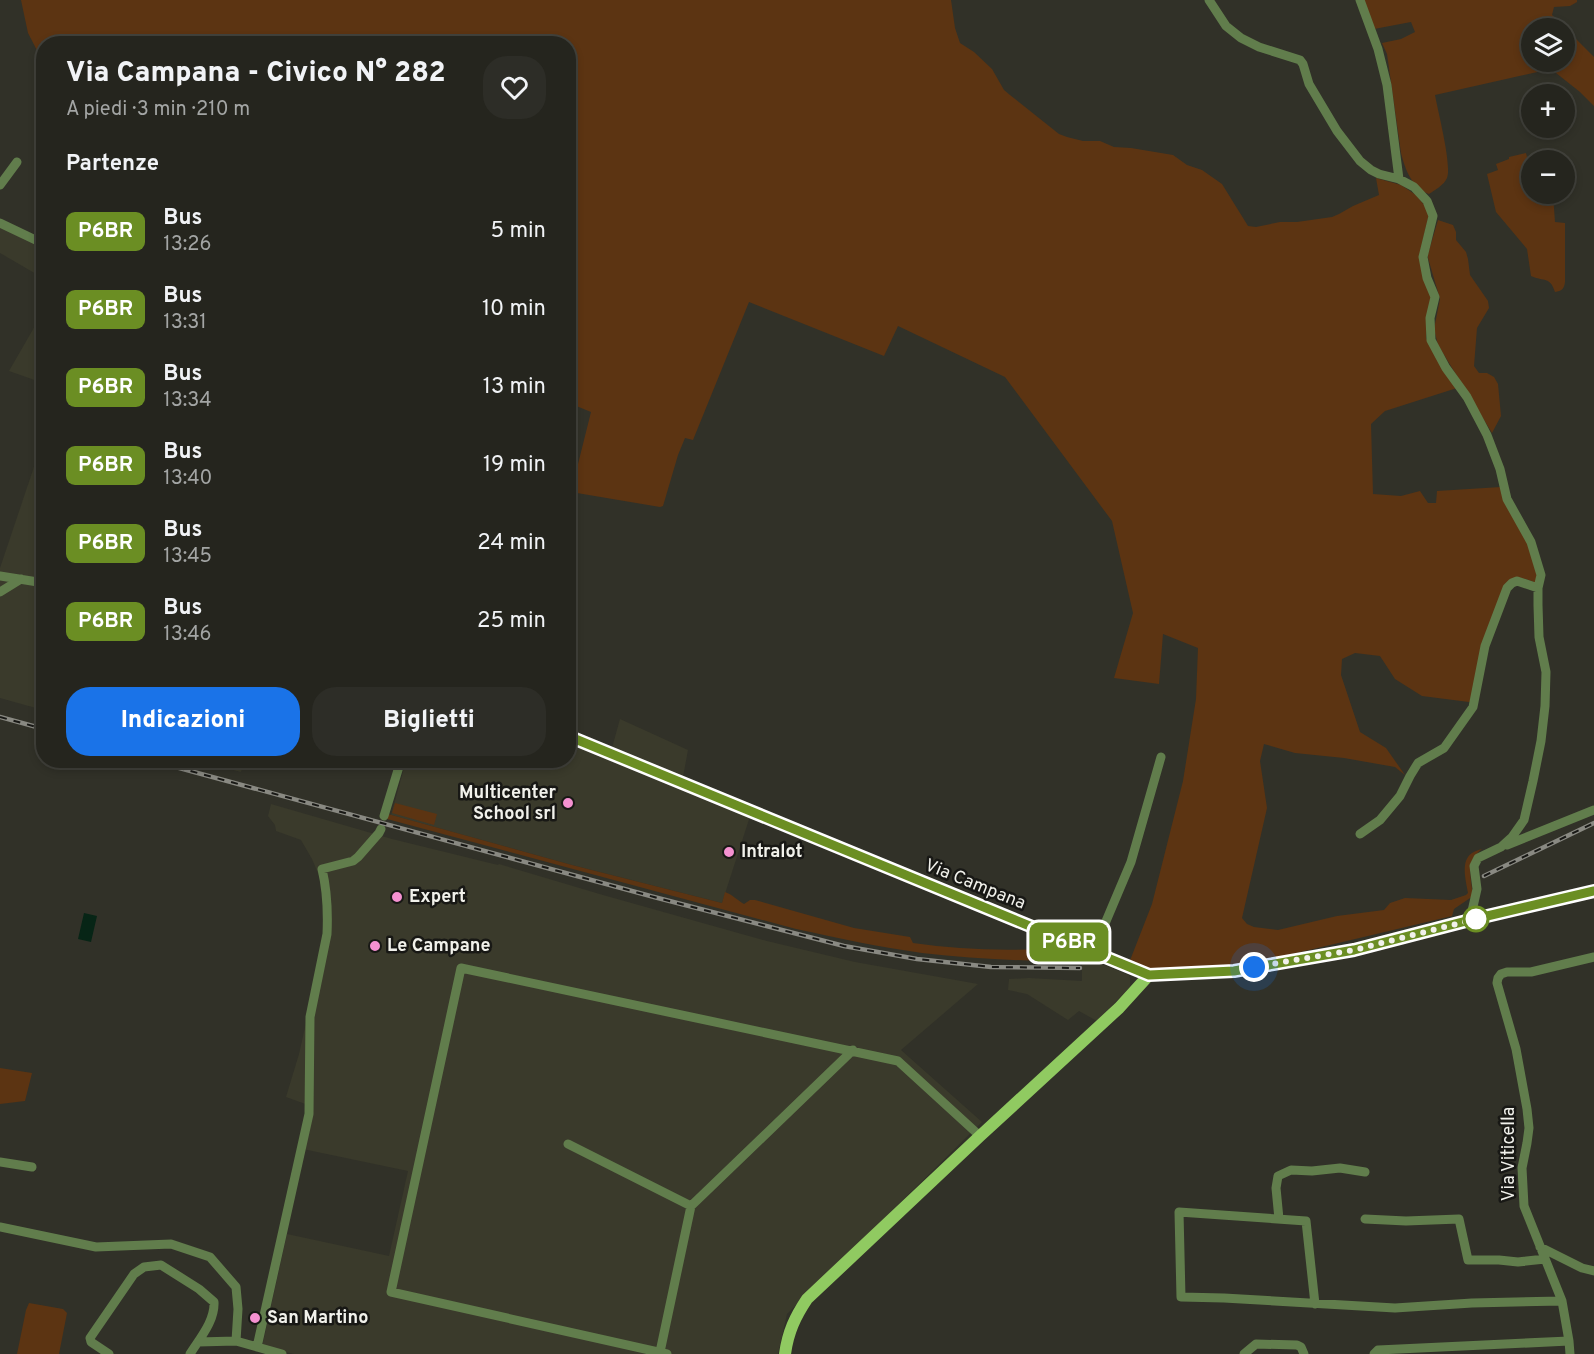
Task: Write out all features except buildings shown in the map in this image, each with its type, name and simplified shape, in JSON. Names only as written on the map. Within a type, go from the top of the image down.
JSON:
[{"type":"main road","name":"Via Campana","points":[[1149,975],[1234,971],[1354,950],[1594,891]]},
{"type":"main road","points":[[785,1354],[787,1339],[796,1315],[807,1299],[1119,1008],[1149,975]]},
{"type":"street","points":[[1209,0],[1226,26],[1241,38],[1259,47],[1300,60],[1309,84],[1345,144],[1371,171],[1399,179],[1414,187],[1427,201],[1433,216],[1423,257],[1427,278],[1435,297],[1430,318],[1431,340],[1446,368],[1467,397],[1487,435],[1500,469],[1507,499],[1531,542],[1542,575],[1538,588],[1539,636],[1546,672],[1541,741],[1524,820],[1512,837],[1501,847]]},
{"type":"street","points":[[1360,0],[1378,50],[1387,85],[1399,179]]},
{"type":"street","points":[[0,185],[17,162]]},
{"type":"street","points":[[0,223],[36,240]]},
{"type":"street","points":[[0,576],[36,582]]},
{"type":"street","points":[[0,592],[21,579]]},
{"type":"street","points":[[1360,834],[1380,820],[1400,796],[1418,763],[1444,748],[1473,707],[1485,646],[1507,588],[1517,581],[1538,588]]},
{"type":"street","name":"Via Campana","points":[[576,739],[1149,975]]},
{"type":"street","points":[[1093,952],[1131,862],[1161,757]]},
{"type":"street","points":[[384,816],[399,768]]},
{"type":"street","points":[[1470,920],[1477,889],[1474,866],[1478,858],[1594,810]]},
{"type":"street","points":[[257,1347],[309,1114],[310,1017],[328,920],[322,869],[353,861],[381,829]]},
{"type":"street","name":"Via Viticella","points":[[1570,1354],[1562,1301],[1524,1206],[1522,1168],[1529,1128],[1527,1109],[1516,1049],[1497,983],[1501,974],[1507,972],[1531,972],[1594,957]]},
{"type":"street","points":[[853,1050],[691,1206],[664,1353],[391,1292],[461,968],[853,1050],[898,1061],[980,1136]]},
{"type":"street","points":[[568,1144],[691,1206]]},
{"type":"street","points":[[0,1162],[32,1167]]},
{"type":"street","points":[[1279,1219],[1276,1188],[1278,1176],[1291,1170],[1312,1171],[1340,1168],[1365,1172]]},
{"type":"street","points":[[1315,1304],[1306,1221],[1179,1212],[1181,1297],[1224,1298],[1315,1304],[1395,1308],[1562,1301]]},
{"type":"street","points":[[1365,1219],[1406,1221],[1459,1219],[1468,1260],[1518,1262],[1545,1258]]},
{"type":"street","points":[[0,1227],[96,1247],[171,1244],[210,1257],[236,1287],[238,1309],[236,1341]]},
{"type":"street","points":[[1540,1247],[1582,1268],[1594,1271]]},
{"type":"street","points":[[109,1354],[91,1342],[90,1338],[134,1274],[144,1267],[160,1265],[199,1289],[214,1302],[214,1312],[190,1354]]},
{"type":"street","points":[[198,1342],[236,1341],[282,1354]]},
{"type":"street","points":[[1374,1354],[1378,1350],[1569,1341]]},
{"type":"street","points":[[1245,1354],[1256,1344],[1297,1345],[1301,1347],[1304,1354]]},
{"type":"shaded area","points":[[21,0],[951,0],[955,28],[960,43],[974,52],[992,69],[1004,90],[1059,134],[1083,141],[1100,141],[1114,147],[1173,155],[1187,165],[1202,170],[1222,184],[1248,226],[1256,227],[1280,222],[1332,217],[1379,195],[1376,178],[1401,185],[1416,195],[1429,214],[1420,252],[1432,296],[1426,338],[1442,368],[1457,388],[1385,411],[1371,424],[1373,494],[1401,496],[1420,491],[1428,503],[1436,503],[1437,491],[1501,487],[1529,545],[1539,574],[1538,584],[1523,579],[1509,583],[1472,701],[1422,696],[1395,679],[1380,656],[1355,653],[1342,659],[1341,675],[1360,732],[1386,748],[1405,775],[1395,767],[1344,758],[1295,753],[1264,744],[1260,761],[1267,808],[1242,918],[1254,927],[1278,930],[1337,916],[1384,910],[1390,903],[1405,898],[1451,900],[1468,893],[1466,861],[1472,853],[1482,849],[1471,865],[1473,896],[1454,909],[1452,916],[1258,962],[1182,972],[1150,972],[1129,963],[1152,904],[1183,781],[1196,699],[1198,648],[1163,634],[1159,684],[1114,678],[1133,613],[1112,521],[1005,377],[898,326],[884,356],[749,302],[693,440],[685,438],[663,506],[576,493],[576,472],[591,412],[576,406],[576,36],[36,36],[36,48],[28,33]]},
{"type":"shaded area","points":[[1364,0],[1577,0],[1570,6],[1554,7],[1552,15],[1555,18],[1521,18],[1521,72],[1538,72],[1435,95],[1448,171],[1444,183],[1429,194],[1414,183],[1401,153],[1387,54],[1382,43],[1401,39],[1415,32],[1411,22],[1374,29]]},
{"type":"shaded area","points":[[1575,38],[1594,57],[1594,106],[1575,88],[1575,84],[1570,84],[1555,72],[1575,72]]},
{"type":"shaded area","points":[[1521,154],[1521,204],[1554,204],[1555,222],[1565,223],[1565,282],[1559,291],[1555,292],[1549,281],[1531,276],[1527,249],[1496,212],[1487,174],[1498,170],[1496,164]]},
{"type":"shaded area","points":[[1438,220],[1453,225],[1456,240],[1466,252],[1470,275],[1488,301],[1489,308],[1477,328],[1474,366],[1479,373],[1487,373],[1494,377],[1498,384],[1501,416],[1492,433],[1438,345],[1434,329],[1440,299],[1428,254]]},
{"type":"shaded area","points":[[0,221],[36,238],[36,274],[0,253]]},
{"type":"shaded area","points":[[36,324],[36,381],[9,371]]},
{"type":"shaded area","points":[[36,461],[36,708],[0,698],[0,568]]},
{"type":"shaded area","points":[[620,719],[688,750],[683,777],[753,807],[722,903],[572,865],[391,815],[404,768],[576,768],[576,732],[612,748]]},
{"type":"shaded area","points":[[226,768],[242,768],[241,772]]},
{"type":"shaded area","points":[[395,803],[437,814],[434,825],[392,813]]},
{"type":"shaded area","points":[[271,804],[392,839],[499,864],[767,941],[855,962],[978,984],[901,1050],[982,1122],[787,1314],[778,1354],[294,1354],[262,1347],[287,1234],[389,1256],[408,1171],[298,1148],[308,1105],[286,1097],[299,1054],[324,944],[323,885],[301,840],[276,831],[275,825],[268,816]]},
{"type":"shaded area","points":[[388,814],[572,865],[722,903],[725,892],[744,904],[755,900],[854,928],[910,937],[913,943],[1008,950],[1039,949],[1045,944],[1082,956],[1082,962],[922,953],[796,929],[387,819]]},
{"type":"shaded area","points":[[84,913],[97,916],[91,942],[78,939]]},
{"type":"shaded area","points":[[1082,956],[1129,975],[1130,978],[1130,987],[1097,1021],[1079,1011],[1068,1020],[1027,994],[1008,990],[1009,979],[1082,981]]},
{"type":"shaded area","points":[[0,1068],[32,1073],[25,1101],[0,1104]]},
{"type":"shaded area","points":[[29,1303],[63,1309],[67,1313],[59,1354],[17,1354]]},
{"type":"railway","points":[[0,717],[36,727]]},
{"type":"railway","points":[[179,768],[654,897],[844,946],[917,959],[991,967],[1080,968]]},
{"type":"railway","points":[[1484,876],[1594,823]]},
{"type":"bus line","name":"P6BR","points":[[576,739],[1149,975],[1234,971],[1354,950],[1594,891]]},
{"type":"place","name":"Multicenter School srl","points":[[568,803]]},
{"type":"place","name":"Intralot","points":[[729,852]]},
{"type":"place","name":"Expert","points":[[397,897]]},
{"type":"place","name":"Le Campane","points":[[375,946]]},
{"type":"place","name":"San Martino","points":[[255,1318]]},
{"type":"route","points":[[1254,967],[1354,950],[1476,919]]}]
